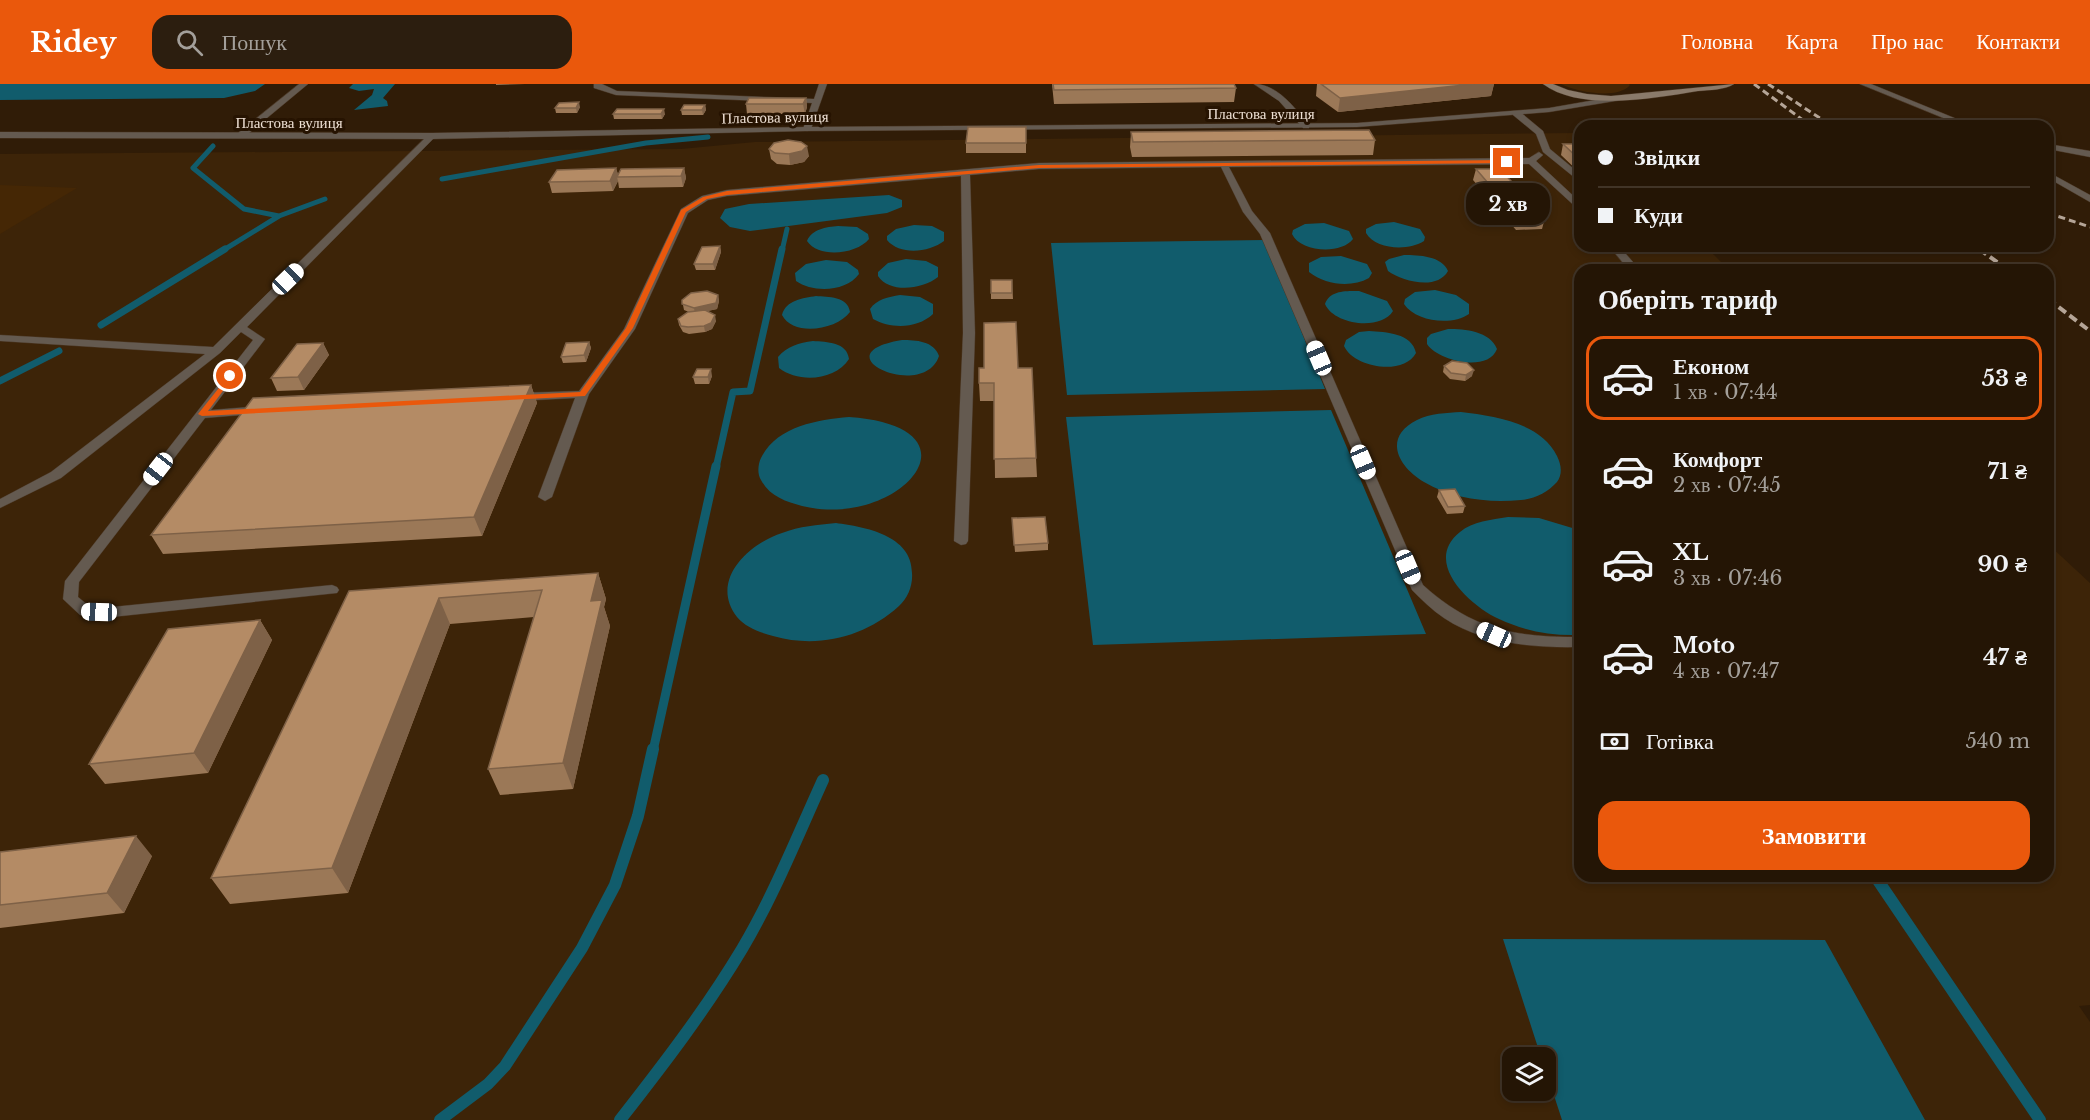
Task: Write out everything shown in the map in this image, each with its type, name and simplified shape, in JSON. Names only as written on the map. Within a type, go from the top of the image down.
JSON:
[{"type":"main road","points":[[1700,84],[1718,86]]},
{"type":"main road","points":[[1550,86],[1585,97],[1618,99],[1730,84]]},
{"type":"main road","points":[[1637,96],[1646,87]]},
{"type":"street","points":[[240,136],[304,84]]},
{"type":"street","points":[[598,84],[597,86],[616,93],[817,101]]},
{"type":"street","points":[[807,129],[823,84]]},
{"type":"street","points":[[1258,84],[1282,99],[1306,126]]},
{"type":"street","points":[[1864,84],[1955,120]]},
{"type":"street","points":[[1549,110],[1559,106],[1561,100],[1550,86]]},
{"type":"street","name":"Пластова вулиця","points":[[0,135],[432,136],[807,129],[1357,125],[1549,110],[1618,99]]},
{"type":"street","points":[[1516,113],[1540,134],[1546,150],[1574,174]]},
{"type":"street","points":[[0,504],[56,475],[216,351],[432,136]]},
{"type":"street","points":[[2054,148],[2090,154]]},
{"type":"street","points":[[545,497],[583,394],[629,328],[684,211],[705,198],[727,193],[1039,166],[1531,161],[1546,150]]},
{"type":"street","points":[[1531,161],[1574,202]]},
{"type":"street","points":[[1223,163],[1248,212],[1265,233],[1417,587],[1452,616],[1494,635],[1540,642],[1574,642]]},
{"type":"street","points":[[962,541],[969,333],[965,173]]},
{"type":"street","points":[[2054,179],[2090,199]]},
{"type":"street","points":[[1619,252],[1630,264]]},
{"type":"street","points":[[240,327],[259,339],[72,581],[70,599],[86,611],[112,612],[332,590]]},
{"type":"street","points":[[0,338],[216,351]]},
{"type":"street","points":[[499,398],[583,394]]},
{"type":"street","points":[[202,414],[273,410]]},
{"type":"shaded area","points":[[1561,84],[1630,85],[1616,92],[1597,93],[1576,90]]},
{"type":"shaded area","points":[[1574,133],[1574,252],[1711,252],[1723,264],[1574,264],[1574,882],[2054,882],[2054,550],[2090,583],[2090,1005],[2079,1006],[2090,1022],[2090,1120],[0,1120],[0,154],[681,149],[755,142]]},
{"type":"shaded area","points":[[0,185],[77,188],[0,234]]},
{"type":"water","points":[[0,84],[265,84],[255,91],[224,98],[0,100]]},
{"type":"water","points":[[353,84],[395,84],[383,98],[387,101],[388,106],[354,110],[372,95],[374,89],[359,91],[349,88]]},
{"type":"water","points":[[889,195],[902,200],[902,207],[887,213],[750,231],[730,227],[720,218],[725,209],[749,204]]},
{"type":"water","points":[[1394,222],[1420,229],[1425,237],[1424,241],[1410,246],[1385,246],[1371,239],[1366,233],[1366,229],[1376,224]]},
{"type":"water","points":[[1324,223],[1349,231],[1353,239],[1340,248],[1321,249],[1303,245],[1292,234],[1293,230],[1305,224]]},
{"type":"water","points":[[914,225],[932,226],[944,232],[944,241],[931,248],[915,251],[899,248],[887,240],[887,236],[896,229]]},
{"type":"water","points":[[838,226],[857,227],[868,234],[869,239],[856,248],[838,252],[820,250],[807,241],[816,231]]},
{"type":"water","points":[[1264,240],[1325,389],[1067,395],[1051,243]]},
{"type":"water","points":[[1404,255],[1435,259],[1441,262],[1448,271],[1436,281],[1419,282],[1410,281],[1388,271],[1385,262]]},
{"type":"water","points":[[1341,256],[1367,264],[1372,273],[1369,278],[1354,283],[1339,284],[1323,280],[1309,272],[1309,263],[1321,257]]},
{"type":"water","points":[[906,259],[926,261],[938,267],[938,277],[916,287],[907,288],[890,285],[878,276],[878,272],[888,263]]},
{"type":"water","points":[[826,260],[847,262],[858,270],[859,274],[846,284],[829,289],[811,288],[796,281],[795,273],[806,264]]},
{"type":"water","points":[[1435,290],[1456,295],[1469,304],[1469,314],[1453,320],[1435,320],[1417,315],[1404,304],[1405,299],[1415,292]]},
{"type":"water","points":[[1344,291],[1359,291],[1387,301],[1393,311],[1379,321],[1358,323],[1338,317],[1325,304],[1327,299],[1335,294]]},
{"type":"water","points":[[900,295],[920,297],[933,304],[933,314],[919,323],[904,326],[888,325],[873,319],[870,309],[876,303]]},
{"type":"water","points":[[816,296],[842,300],[850,312],[835,323],[815,328],[795,326],[782,315],[791,303]]},
{"type":"water","points":[[1448,329],[1476,332],[1489,338],[1497,349],[1484,361],[1463,362],[1441,355],[1427,344],[1427,338],[1431,334]]},
{"type":"water","points":[[1359,332],[1390,333],[1404,338],[1414,346],[1416,353],[1410,360],[1391,367],[1368,364],[1358,360],[1349,354],[1344,346],[1346,340]]},
{"type":"water","points":[[902,340],[929,344],[937,351],[939,356],[930,369],[915,375],[898,375],[883,371],[872,363],[870,355],[879,347]]},
{"type":"water","points":[[813,341],[840,346],[849,359],[835,372],[816,377],[796,376],[779,368],[778,357],[785,350]]},
{"type":"water","points":[[1331,410],[1426,634],[1093,645],[1066,417]]},
{"type":"water","points":[[1461,412],[1516,423],[1540,436],[1550,445],[1558,459],[1561,472],[1557,482],[1536,497],[1496,501],[1458,496],[1424,482],[1401,460],[1397,443],[1400,435],[1406,427],[1427,416]]},
{"type":"water","points":[[849,417],[891,425],[914,438],[921,456],[914,474],[896,491],[870,504],[838,509],[802,506],[778,497],[764,486],[759,475],[759,463],[768,447],[777,439],[787,432],[811,423]]},
{"type":"water","points":[[1508,517],[1539,518],[1574,528],[1574,635],[1538,632],[1499,619],[1475,604],[1454,582],[1448,569],[1446,556],[1450,544],[1460,532],[1471,525]]},
{"type":"water","points":[[836,523],[860,527],[885,535],[904,550],[910,560],[912,582],[902,603],[871,626],[840,638],[824,640],[790,640],[763,633],[740,621],[730,604],[727,590],[736,566],[745,555],[769,538],[782,533],[802,527]]},
{"type":"water","points":[[1503,939],[1825,940],[1925,1120],[1562,1120],[1556,1101],[1556,1047],[1538,1047]]},
{"type":"building","points":[[1053,84],[1234,84],[1236,88],[1054,90]]},
{"type":"building","points":[[1321,84],[1474,84],[1340,98]]},
{"type":"building","points":[[749,98],[806,98],[803,104],[746,104]]},
{"type":"building","points":[[579,102],[576,108],[555,108],[559,103]]},
{"type":"building","points":[[684,105],[705,105],[702,110],[681,110]]},
{"type":"building","points":[[617,109],[664,109],[661,114],[613,114]]},
{"type":"building","points":[[968,127],[1026,127],[1026,143],[966,143]]},
{"type":"building","points":[[1369,130],[1375,140],[1133,142],[1131,132]]},
{"type":"building","points":[[788,140],[801,142],[807,146],[802,151],[789,154],[775,153],[769,149],[774,143]]},
{"type":"building","points":[[1563,144],[1574,144],[1574,154]]},
{"type":"building","points":[[616,168],[610,181],[549,182],[557,170]]},
{"type":"building","points":[[684,168],[681,176],[617,177],[621,169]]},
{"type":"building","points":[[1476,169],[1500,169],[1545,218],[1519,219]]},
{"type":"building","points":[[720,246],[713,264],[694,264],[702,247]]},
{"type":"building","points":[[991,280],[1012,280],[1012,293],[991,293]]},
{"type":"building","points":[[707,291],[718,295],[716,303],[694,308],[682,304],[682,300],[691,293]]},
{"type":"building","points":[[705,310],[715,315],[711,323],[704,326],[681,326],[678,319],[688,312]]},
{"type":"building","points":[[1016,322],[1018,368],[1032,368],[1036,458],[994,459],[994,383],[979,383],[979,368],[984,368],[984,323]]},
{"type":"building","points":[[589,342],[584,355],[561,357],[566,343]]},
{"type":"building","points":[[323,343],[298,377],[271,378],[297,344]]},
{"type":"building","points":[[1452,361],[1467,363],[1474,370],[1466,375],[1451,373],[1444,366]]},
{"type":"building","points":[[697,369],[711,369],[708,377],[693,377]]},
{"type":"building","points":[[531,385],[474,517],[151,535],[253,398]]},
{"type":"building","points":[[1455,489],[1465,506],[1448,507],[1439,490]]},
{"type":"building","points":[[1045,517],[1048,543],[1014,545],[1012,518]]},
{"type":"building","points":[[598,573],[591,601],[602,600],[563,763],[488,769],[542,590],[439,598],[332,868],[211,878],[349,591]]},
{"type":"building","points":[[260,620],[194,753],[89,764],[168,629]]},
{"type":"building","points":[[136,836],[107,893],[0,905],[0,852]]},
{"type":"waterway","points":[[442,179],[646,143],[708,137]]},
{"type":"waterway","points":[[213,146],[193,168],[244,209],[279,216]]},
{"type":"waterway","points":[[279,216],[325,199]]},
{"type":"waterway","points":[[222,251],[279,216]]},
{"type":"waterway","points":[[782,251],[787,229]]},
{"type":"waterway","points":[[101,325],[225,249]]},
{"type":"waterway","points":[[716,468],[733,392],[750,391],[782,249]]},
{"type":"waterway","points":[[0,381],[59,351]]},
{"type":"waterway","points":[[653,751],[716,466]]},
{"type":"waterway","points":[[440,1120],[488,1084],[505,1066],[582,948],[615,885],[638,816],[653,749]]},
{"type":"waterway","points":[[620,1120],[699,1015],[754,929],[823,780]]},
{"type":"waterway","points":[[1879,882],[2040,1120]]},
{"type":"railway","points":[[1754,84],[1803,120]]},
{"type":"railway","points":[[1768,84],[1823,120]]},
{"type":"railway","points":[[2054,215],[2090,227]]},
{"type":"railway","points":[[1983,252],[2000,264]]},
{"type":"railway","points":[[2054,304],[2090,331]]},
{"type":"route","points":[[230,376],[202,414],[583,394],[629,328],[684,211],[705,198],[727,193],[1039,166],[1507,162]]}]
